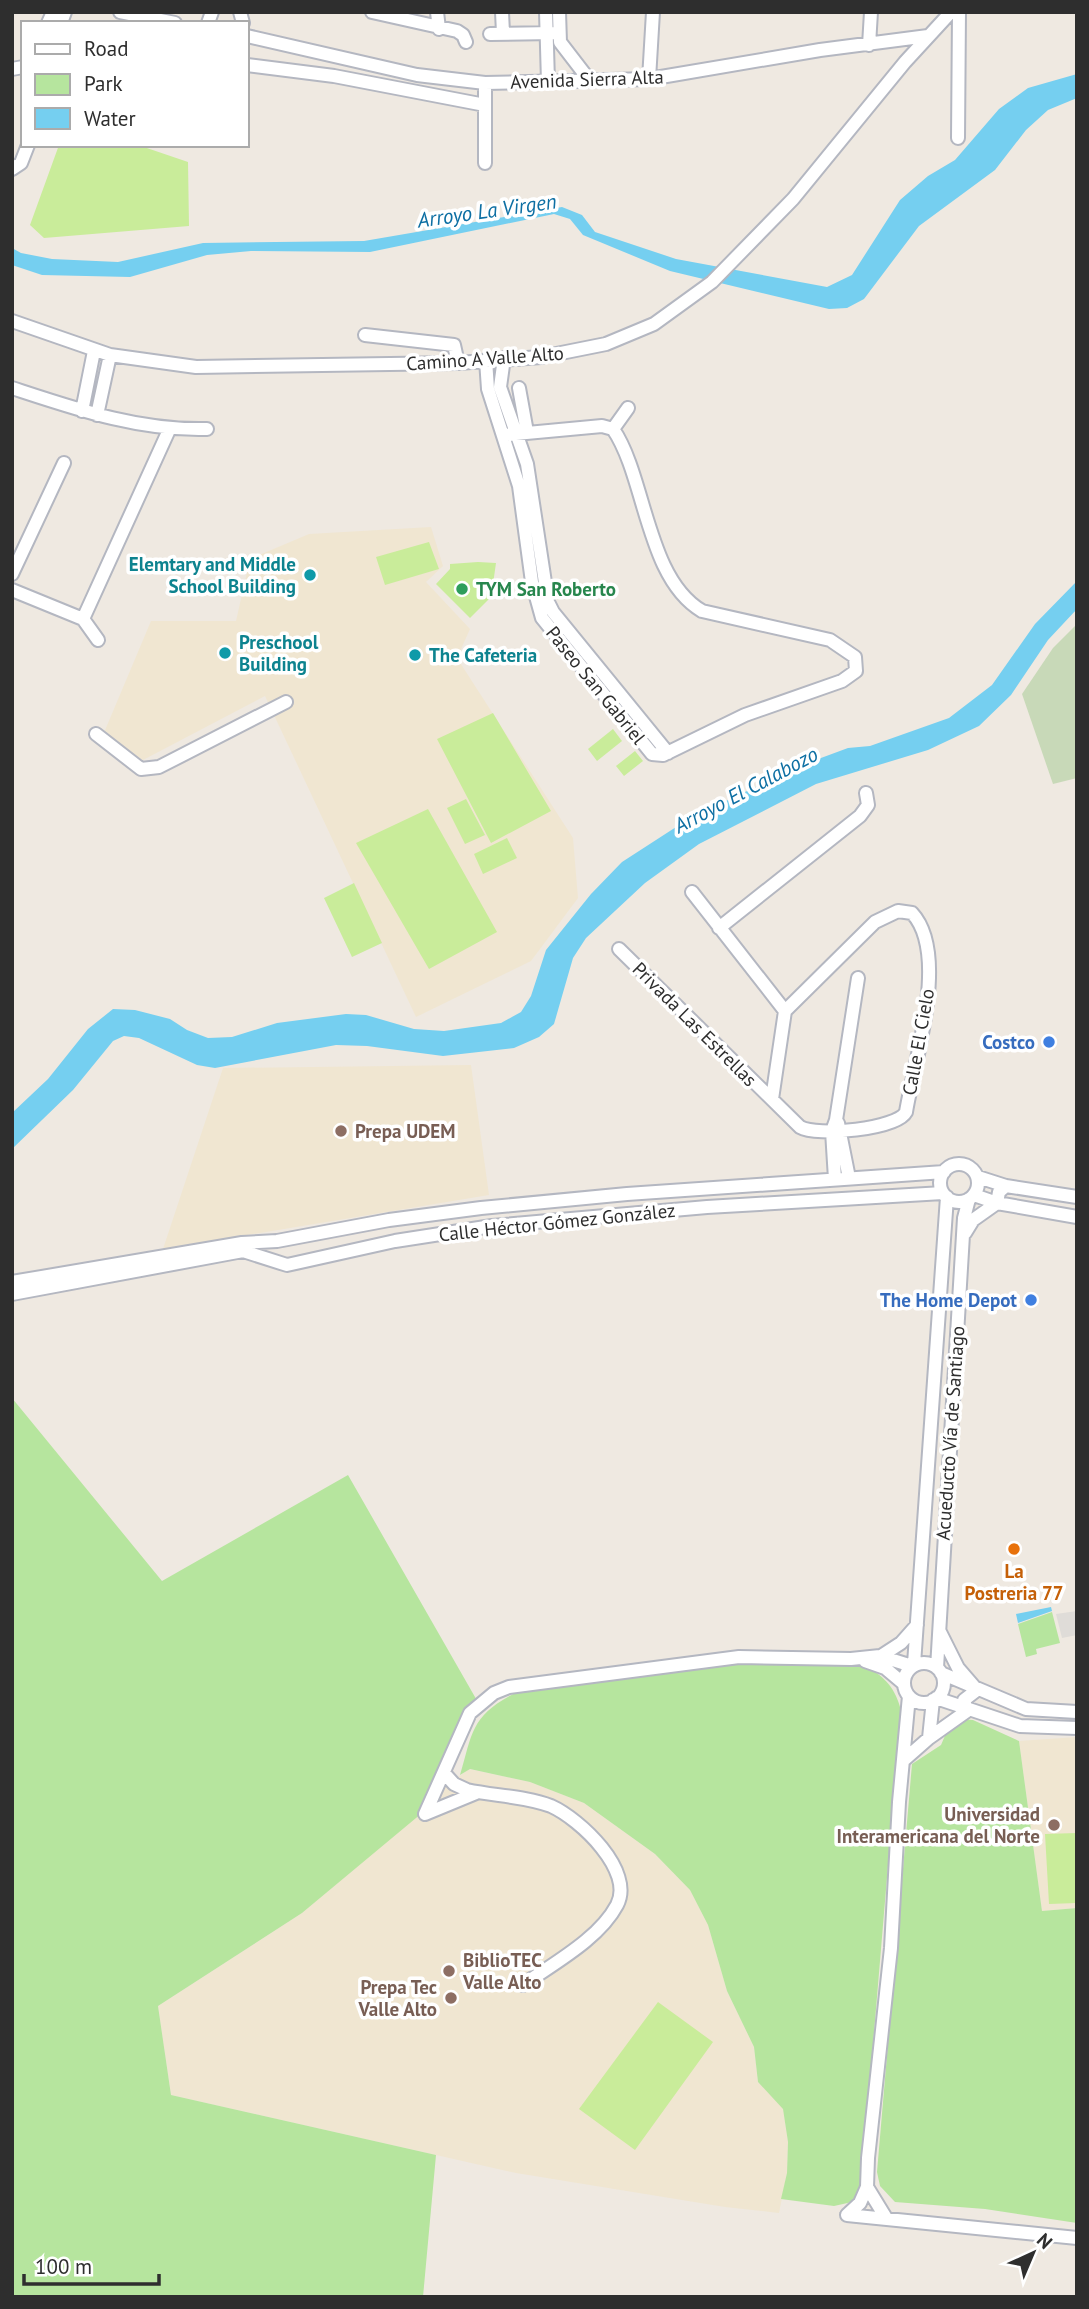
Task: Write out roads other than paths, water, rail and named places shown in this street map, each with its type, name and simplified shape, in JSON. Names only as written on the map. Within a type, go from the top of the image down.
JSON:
[{"type":"street","points":[[120,12],[165,21]]},
{"type":"street","points":[[372,12],[464,38]]},
{"type":"street","points":[[437,12],[439,29]]},
{"type":"street","points":[[502,12],[496,34],[552,33]]},
{"type":"street","points":[[546,12],[552,33],[590,80]]},
{"type":"street","points":[[548,82],[552,33],[559,12]]},
{"type":"street","points":[[649,79],[653,12]]},
{"type":"street","points":[[869,45],[871,12]]},
{"type":"street","name":"Camino A Valle Alto","points":[[12,321],[110,355],[196,367],[458,363],[559,355],[629,336],[654,324],[712,282],[812,178],[928,36],[951,12]]},
{"type":"street","points":[[958,138],[959,12]]},
{"type":"street","name":"Avenida Sierra Alta","points":[[248,36],[417,75],[485,83],[649,79],[928,36]]},
{"type":"street","points":[[248,65],[334,76],[485,105]]},
{"type":"street","points":[[485,83],[485,163]]},
{"type":"street","points":[[12,169],[21,163],[27,147]]},
{"type":"street","points":[[365,335],[454,345],[458,363]]},
{"type":"street","points":[[82,411],[94,351]]},
{"type":"street","points":[[97,415],[110,355]]},
{"type":"street","name":"Paseo San Gabriel","points":[[494,388],[504,358]]},
{"type":"street","name":"Paseo San Gabriel","points":[[486,360],[494,388],[516,433],[527,464],[529,520],[544,584],[547,615],[601,680],[668,753],[745,715],[850,678],[857,663],[848,650],[830,640],[702,611],[678,591],[641,508],[621,440],[613,429]]},
{"type":"street","points":[[12,387],[97,415],[169,430],[207,429]]},
{"type":"street","points":[[519,388],[516,433],[602,426],[613,429],[628,408]]},
{"type":"street","points":[[83,619],[169,430]]},
{"type":"street","points":[[12,574],[64,463]]},
{"type":"street","points":[[12,590],[83,619],[98,640]]},
{"type":"street","points":[[96,734],[141,769],[149,769],[159,767],[286,702]]},
{"type":"street","points":[[719,928],[860,816],[868,805],[866,793]]},
{"type":"street","points":[[692,892],[785,1011],[772,1099]]},
{"type":"street","name":"Calle El Cielo","points":[[772,1099],[805,1130],[890,1124],[900,1120],[906,1112],[927,1004],[929,975],[923,925],[906,910],[892,913],[875,922],[785,1011]]},
{"type":"street","name":"Privada Las Estrellas","points":[[619,949],[772,1099]]},
{"type":"street","points":[[849,1178],[840,1150],[837,1127],[858,978]]},
{"type":"street","points":[[835,1179],[840,1150]]},
{"type":"street","points":[[1077,1197],[1006,1186],[978,1177],[964,1164],[952,1166],[944,1172],[941,1179],[945,1195],[957,1202],[972,1197],[1077,1217]]},
{"type":"street","name":"Calle Héctor Gómez González","points":[[12,1282],[243,1247],[389,1220],[481,1208],[944,1172]]},
{"type":"street","points":[[972,1197],[978,1177]]},
{"type":"street","points":[[963,1237],[974,1220],[998,1203],[999,1192],[1006,1186]]},
{"type":"street","points":[[705,1190],[708,1207]]},
{"type":"street","name":"Calle Héctor Gómez González","points":[[12,1294],[243,1247],[282,1265],[492,1226],[708,1207],[945,1195]]},
{"type":"street","name":"Acueducto Vía de Santiago","points":[[913,1665],[918,1624],[945,1195]]},
{"type":"street","name":"Acueducto Vía de Santiago","points":[[939,1670],[938,1625],[963,1237],[972,1197]]},
{"type":"street","points":[[277,1241],[281,1258],[297,1262]]},
{"type":"street","points":[[880,1656],[901,1643],[918,1624]]},
{"type":"street","points":[[938,1625],[943,1641],[958,1668],[977,1690]]},
{"type":"street","points":[[478,1792],[425,1814],[470,1713],[494,1693],[509,1686],[728,1658],[851,1659],[880,1656],[913,1665],[925,1663],[977,1690],[1026,1709],[1077,1712]]},
{"type":"street","points":[[851,1659],[885,1668],[920,1702],[935,1699],[967,1711],[1030,1727],[1077,1728]]},
{"type":"street","points":[[913,1665],[907,1690],[891,1948],[869,2136],[867,2187],[860,2203],[848,2215],[1077,2238]]},
{"type":"street","points":[[929,1738],[935,1699],[944,1684],[939,1670]]},
{"type":"street","points":[[967,1711],[964,1700],[977,1690]]},
{"type":"street","points":[[904,1760],[967,1711]]},
{"type":"street","points":[[444,1773],[454,1784],[478,1792],[552,1807],[571,1818],[600,1846],[618,1874],[621,1894],[603,1924],[523,1985]]},
{"type":"street","points":[[867,2187],[886,2218]]},
{"type":"water","points":[[1077,74],[1077,98],[1048,110],[1026,130],[995,170],[919,226],[864,299],[847,308],[829,309],[670,271],[583,235],[570,219],[554,214],[370,252],[251,251],[207,255],[130,277],[42,275],[12,265],[12,248],[21,253],[52,259],[118,262],[203,243],[364,241],[562,207],[582,215],[595,232],[676,259],[827,287],[852,275],[900,200],[928,176],[955,160],[999,109],[1028,88]]},
{"type":"water","points":[[1077,581],[1077,609],[1048,640],[1011,695],[979,726],[928,750],[816,784],[699,844],[645,883],[586,938],[573,958],[554,1024],[539,1037],[514,1048],[443,1056],[367,1046],[336,1045],[215,1068],[197,1065],[139,1038],[124,1036],[113,1041],[73,1090],[12,1149],[12,1113],[48,1079],[88,1029],[113,1009],[135,1010],[170,1019],[187,1030],[208,1038],[232,1037],[277,1023],[346,1014],[366,1015],[414,1029],[444,1031],[501,1023],[521,1012],[531,996],[546,950],[591,894],[622,862],[690,818],[802,765],[848,748],[870,746],[949,718],[992,685],[1035,624]]},
{"type":"water","points":[[1051,1607],[1052,1611],[1018,1623],[1016,1614]]},
{"type":"place","name":"Elemtary and Middle School Building","points":[[310,575]]},
{"type":"place","name":"TYM San Roberto","points":[[462,589]]},
{"type":"place","name":"Preschool Building","points":[[225,653]]},
{"type":"place","name":"The Cafeteria","points":[[415,655]]},
{"type":"place","name":"Costco","points":[[1049,1042]]},
{"type":"place","name":"Prepa UDEM","points":[[341,1131]]},
{"type":"place","name":"The Home Depot","points":[[1031,1300]]},
{"type":"place","name":"La Postreria 77","points":[[1014,1549]]},
{"type":"place","name":"Universidad Interamericana del Norte","points":[[1054,1825]]},
{"type":"place","name":"BiblioTEC Valle Alto","points":[[449,1971]]},
{"type":"place","name":"Prepa Tec Valle Alto","points":[[451,1998]]},
{"type":"water label","name":"Arroyo La Virgen","points":[[487,211]]},
{"type":"water label","name":"Arroyo El Calabozo","points":[[746,790]]}]
